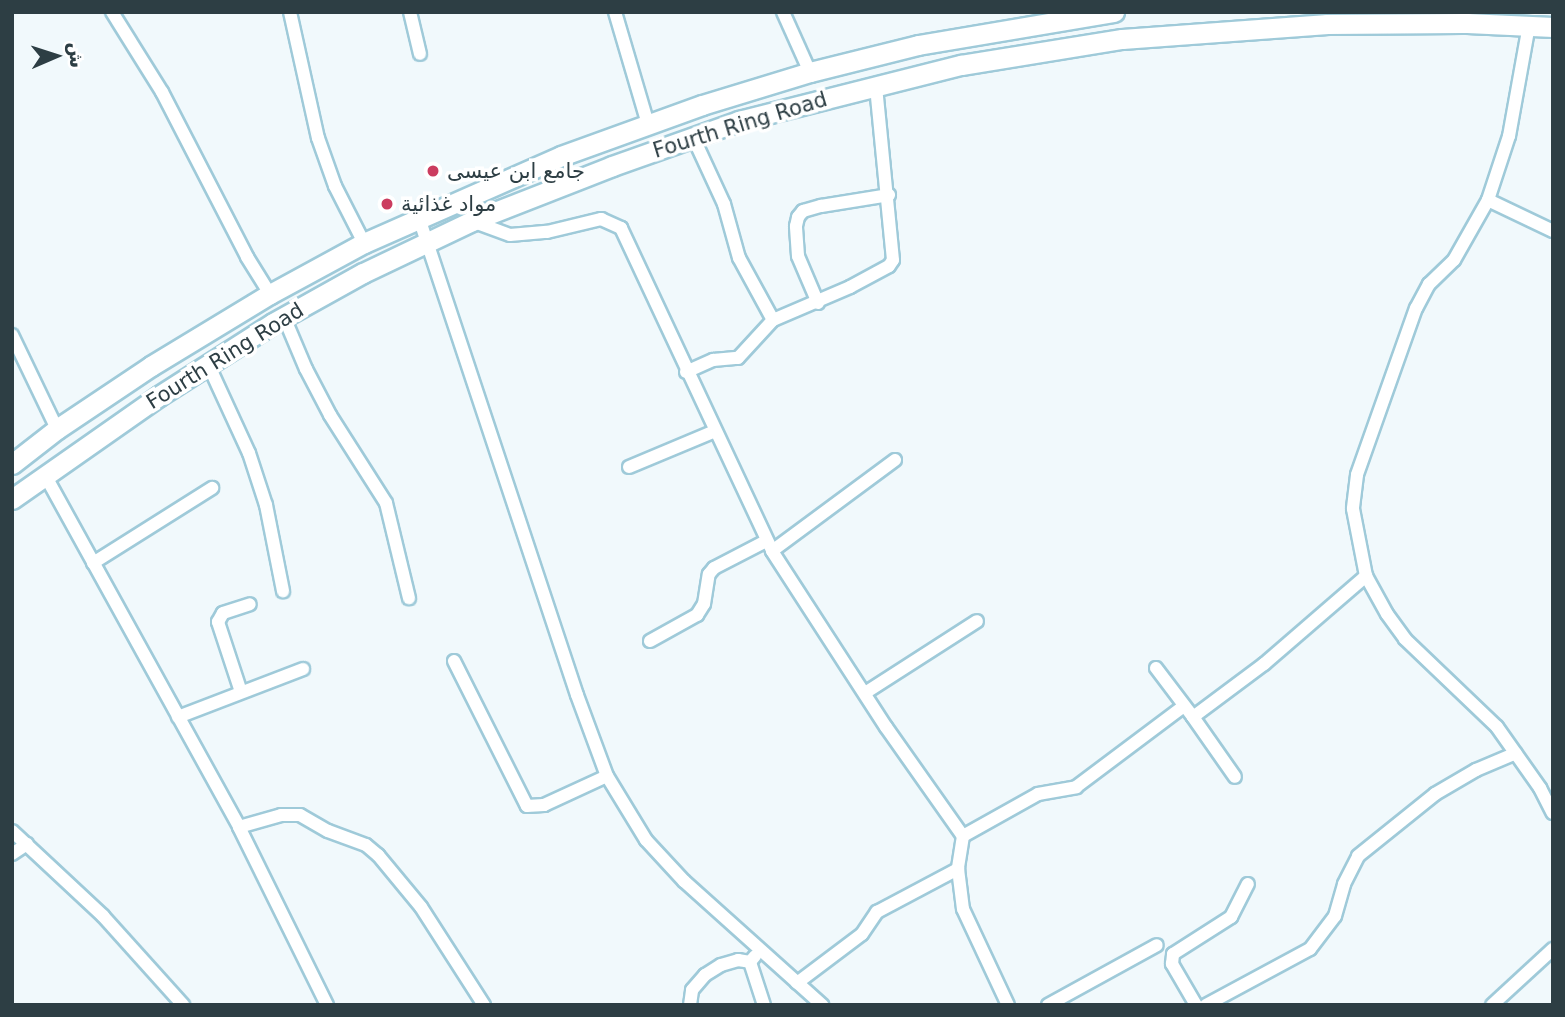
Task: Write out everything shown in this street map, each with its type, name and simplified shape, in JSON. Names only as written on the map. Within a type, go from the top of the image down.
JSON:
[{"type":"main road","name":"Fourth Ring Road","points":[[12,464],[57,429],[151,366],[270,294],[364,243],[561,156],[648,124],[810,72],[918,45],[1114,12]]},
{"type":"main road","name":"Fourth Ring Road","points":[[12,499],[208,364],[284,317],[472,221],[693,137],[961,65],[1122,39],[1327,18],[1553,27]]},
{"type":"street","points":[[112,12],[162,92],[247,257],[270,294]]},
{"type":"street","points":[[290,12],[317,138],[335,186],[364,243]]},
{"type":"street","points":[[410,12],[420,54]]},
{"type":"street","points":[[615,12],[648,124]]},
{"type":"street","points":[[783,12],[810,72]]},
{"type":"street","points":[[1529,25],[1509,136],[1488,200],[1454,260],[1429,284],[1416,308],[1357,475],[1353,509],[1366,576],[1405,639],[1483,712],[1516,753],[1553,813]]},
{"type":"street","points":[[686,372],[713,360],[737,359],[773,320],[818,303],[890,266],[892,254],[889,195],[876,87]]},
{"type":"street","points":[[693,137],[724,204],[739,258],[773,320]]},
{"type":"street","points":[[818,303],[798,256],[798,217],[803,211],[821,206],[889,195]]},
{"type":"street","points":[[1488,200],[1553,231]]},
{"type":"street","points":[[419,218],[577,695],[607,776],[646,840],[716,913],[822,1005]]},
{"type":"street","points":[[472,221],[503,233],[526,235],[591,220],[616,223],[626,237],[686,372],[769,546],[864,693],[963,836],[958,869],[963,909],[1008,1005]]},
{"type":"street","points":[[284,317],[321,398],[386,503],[409,598]]},
{"type":"street","points":[[12,335],[57,429]]},
{"type":"street","points":[[208,364],[249,453],[266,505],[282,591]]},
{"type":"street","points":[[629,467],[715,431]]},
{"type":"street","points":[[650,641],[697,615],[704,604],[709,574],[714,568],[797,535],[895,460]]},
{"type":"street","points":[[45,475],[240,827],[327,1005]]},
{"type":"street","points":[[93,563],[212,488]]},
{"type":"street","points":[[1193,718],[1264,664],[1366,576]]},
{"type":"street","points":[[241,692],[218,622],[223,612],[250,604]]},
{"type":"street","points":[[864,693],[977,621]]},
{"type":"street","points":[[454,661],[527,806],[544,805],[607,776]]},
{"type":"street","points":[[1156,668],[1234,777]]},
{"type":"street","points":[[178,717],[303,669]]},
{"type":"street","points":[[963,836],[1038,794],[1076,787],[1184,706]]},
{"type":"street","points":[[1215,1003],[1310,949],[1335,916],[1344,884],[1358,856],[1379,837],[1458,780],[1516,753]]},
{"type":"street","points":[[240,827],[281,815],[300,815],[328,831],[366,845],[378,855],[421,907],[484,1005]]},
{"type":"street","points":[[12,831],[103,916],[183,1005]]},
{"type":"street","points":[[12,854],[27,845]]},
{"type":"street","points":[[797,983],[862,934],[877,912],[958,869]]},
{"type":"street","points":[[1196,1005],[1172,964],[1173,954],[1231,917],[1248,884]]},
{"type":"street","points":[[1048,1005],[1157,945]]},
{"type":"street","points":[[1492,1005],[1553,949]]},
{"type":"street","points":[[751,962],[759,950]]},
{"type":"street","points":[[690,1005],[692,990],[705,975],[720,965],[738,960],[751,962]]},
{"type":"street","points":[[751,962],[764,1005]]},
{"type":"place","name":"جامع ابن عيسى","points":[[433,171]]},
{"type":"place","name":"مواد غذائية","points":[[387,204]]}]
